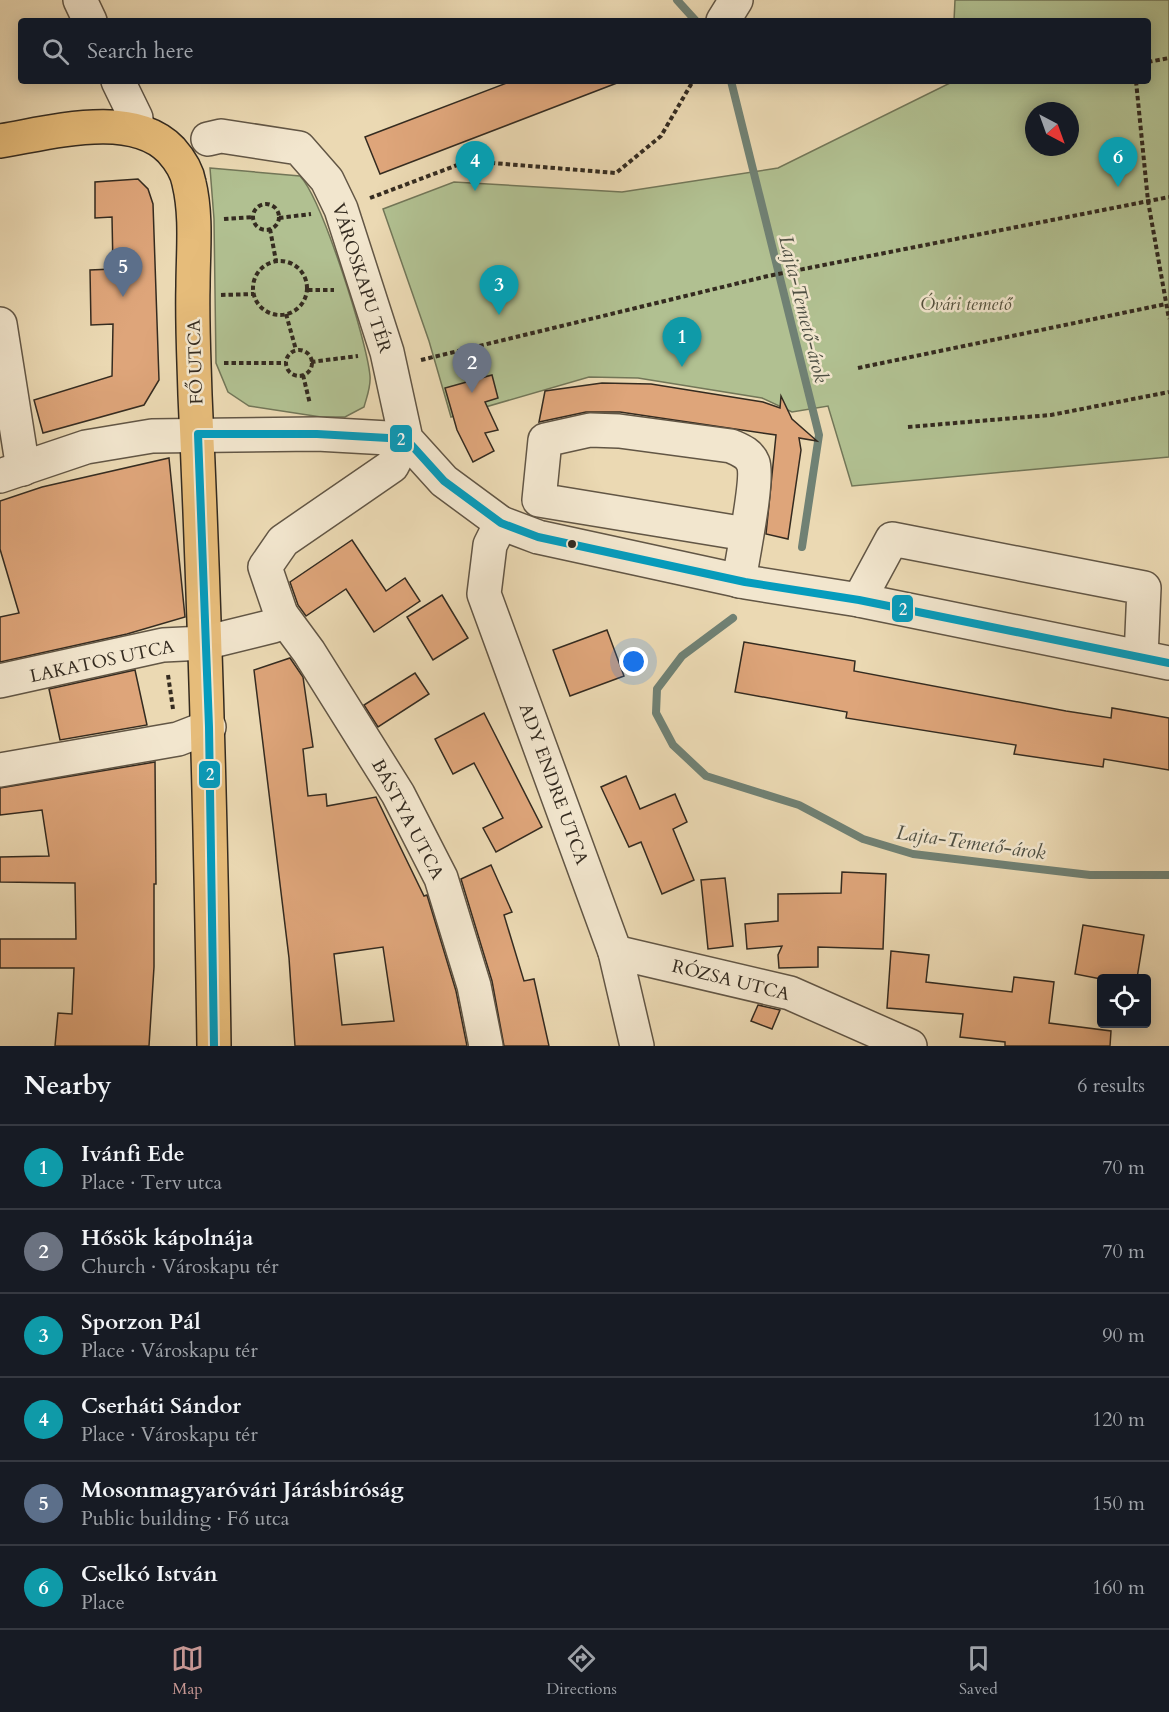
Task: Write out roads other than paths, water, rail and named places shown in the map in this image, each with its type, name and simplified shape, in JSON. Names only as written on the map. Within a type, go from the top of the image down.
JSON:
[{"type":"main road","name":"FŐ UTCA","points":[[0,141],[85,128],[136,128],[155,136],[171,150],[180,161],[189,182],[194,222],[194,359],[209,728],[214,1046]]},
{"type":"street","points":[[80,0],[89,18]]},
{"type":"street","points":[[725,18],[736,0]]},
{"type":"street","points":[[119,84],[136,118],[136,128]]},
{"type":"street","name":"VÁROSKAPU TÉR","points":[[208,139],[221,136],[299,148],[327,180],[332,211],[389,360],[405,439]]},
{"type":"street","points":[[0,324],[11,473],[86,447],[152,435],[317,434],[405,439],[444,481],[501,523],[538,537],[739,581],[859,600],[1155,660],[1144,588],[892,539],[859,600]]},
{"type":"street","points":[[739,581],[746,534],[754,470],[745,453],[731,446],[619,431],[590,430],[545,440],[539,500],[746,534]]},
{"type":"street","points":[[204,643],[273,626],[281,614],[265,567],[283,541],[392,466],[405,439]]},
{"type":"street","name":"ADY ENDRE UTCA","points":[[501,523],[490,545],[484,594],[615,952],[637,1046]]},
{"type":"street","name":"BÁSTYA UTCA","points":[[281,614],[309,652],[398,794],[441,878],[474,986],[486,1046]]},
{"type":"street","name":"LAKATOS UTCA","points":[[0,681],[163,645],[204,643]]},
{"type":"street","points":[[32,763],[178,739],[209,728]]},
{"type":"street","name":"RÓZSA UTCA","points":[[615,952],[790,993],[910,1046]]},
{"type":"waterway","name":"Lajta-Temető-árok","points":[[677,0],[693,18]]},
{"type":"waterway","name":"Lajta-Temető-árok","points":[[732,84],[819,435],[802,547]]},
{"type":"waterway","name":"Lajta-Temető-árok","points":[[733,618],[682,656],[657,689],[656,713],[673,745],[706,776],[799,805],[863,839],[913,854],[1090,875],[1169,875]]},
{"type":"place","name":"Cselkó István","points":[[1118,187]]},
{"type":"place","name":"Cserháti Sándor","points":[[475,191]]},
{"type":"place","name":"Mosonmagyaróvári Járásbíróság","points":[[123,297]]},
{"type":"place","name":"Sporzon Pál","points":[[499,315]]},
{"type":"place","name":"Ivánfi Ede","points":[[682,367]]},
{"type":"place","name":"Hősök kápolnája","points":[[472,393]]},
{"type":"park label","name":"Óvári temető","points":[[966,304]]}]
